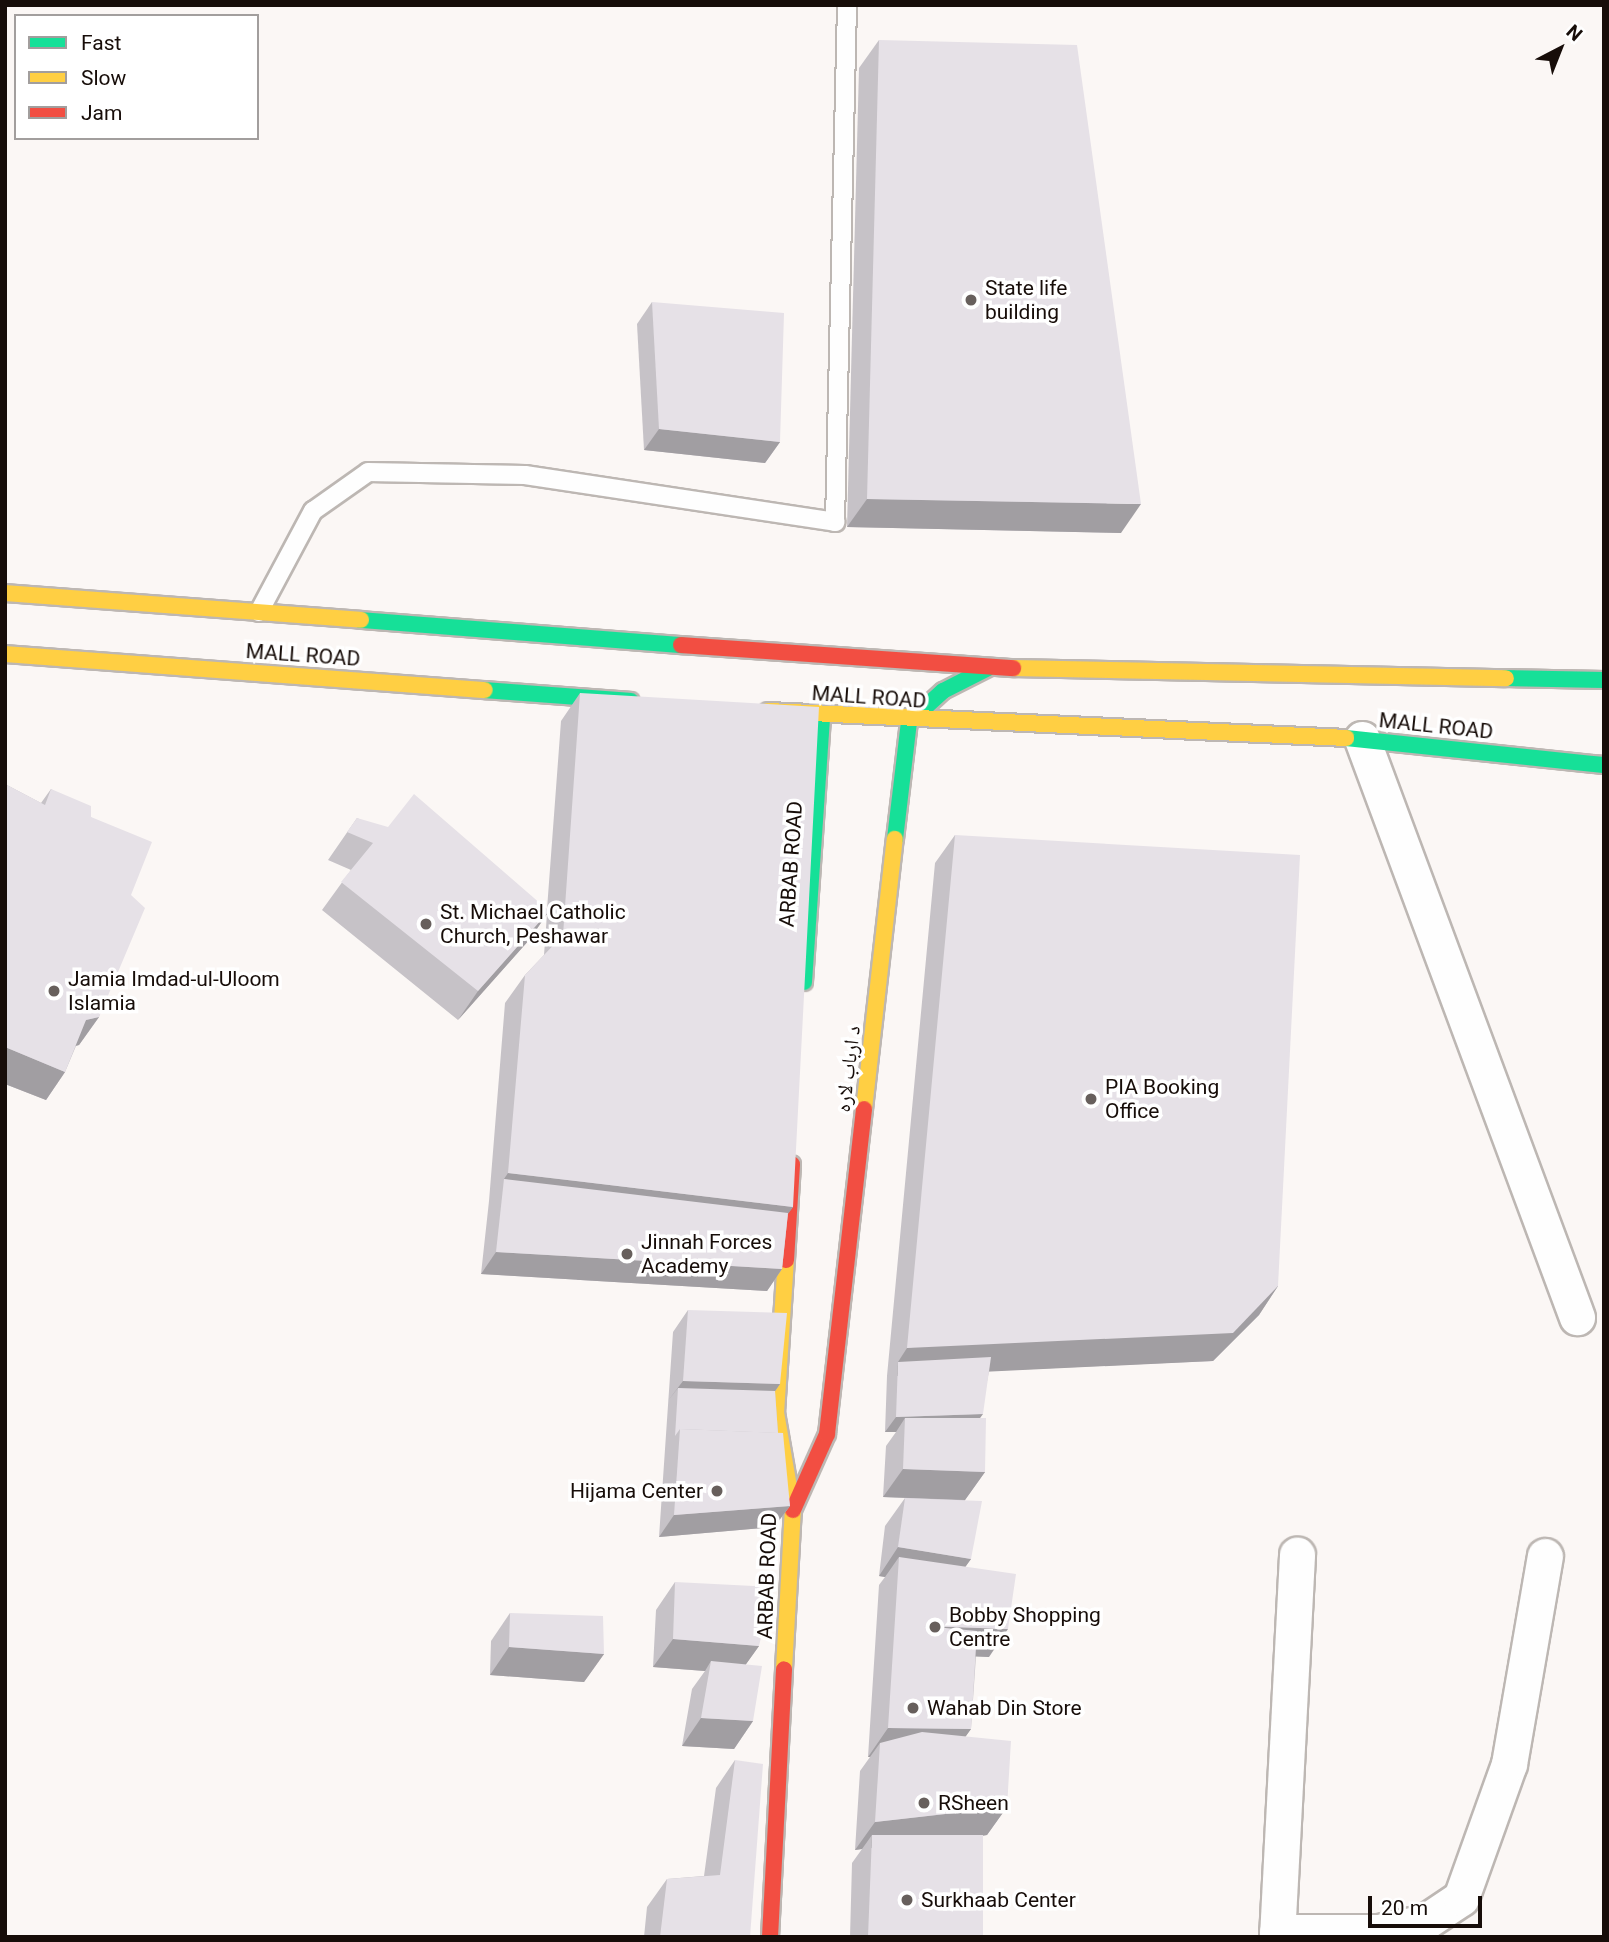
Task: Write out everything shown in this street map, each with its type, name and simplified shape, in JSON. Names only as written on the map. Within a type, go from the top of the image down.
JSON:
[{"type":"main road","name":"MALL ROAD","points":[[5,593],[257,615],[988,668],[1604,680]]},
{"type":"main road","name":"MALL ROAD","points":[[5,654],[656,703]]},
{"type":"main road","points":[[909,722],[943,691],[988,668]]},
{"type":"main road","name":"MALL ROAD","points":[[753,710],[909,722],[1362,739],[1604,765]]},
{"type":"main road","name":"ARBAB ROAD","points":[[803,1002],[822,715]]},
{"type":"main road","name":"د ارباب لاره","points":[[793,1510],[827,1434],[909,722]]},
{"type":"main road","name":"ARBAB ROAD","points":[[770,1937],[793,1510],[776,1413],[792,1152]]},
{"type":"street","points":[[1362,739],[1577,1317]]},
{"type":"street","points":[[1297,1555],[1277,1934],[1378,1932],[1425,1922],[1461,1898],[1509,1764],[1545,1556]]},
{"type":"lane","points":[[257,615],[313,511],[368,472],[526,475],[835,522],[847,5]]},
{"type":"building","name":"State life building","points":[[879,40],[1077,45],[1141,504],[867,499]]},
{"type":"building","points":[[652,302],[784,313],[780,442],[659,429]]},
{"type":"building","points":[[580,693],[819,707],[793,1207],[508,1173],[525,975],[563,935]]},
{"type":"building","name":"Jamia Imdad-ul-Uloom Islamia","points":[[5,784],[45,805],[51,789],[91,806],[91,817],[152,842],[131,895],[145,908],[99,1017],[86,1020],[65,1072],[5,1047]]},
{"type":"building","name":"St. Michael Catholic Church, Peshawar","points":[[414,794],[549,911],[478,991],[341,882],[373,843],[347,832],[357,818],[388,827]]},
{"type":"building","name":"PIA Booking Office","points":[[955,835],[1300,855],[1278,1286],[1233,1333],[907,1348]]},
{"type":"building","name":"Jinnah Forces Academy","points":[[504,1179],[788,1213],[782,1269],[496,1252]]},
{"type":"building","points":[[688,1310],[787,1313],[780,1384],[683,1381]]},
{"type":"building","points":[[991,1357],[983,1414],[896,1417],[898,1362]]},
{"type":"building","points":[[678,1388],[775,1391],[778,1433],[680,1429],[675,1436]]},
{"type":"building","points":[[905,1418],[986,1418],[985,1472],[903,1469]]},
{"type":"building","name":"Hijama Center","points":[[680,1429],[783,1433],[790,1506],[674,1515]]},
{"type":"building","points":[[905,1498],[982,1501],[971,1559],[898,1547]]},
{"type":"building","points":[[899,1557],[1016,1574],[1008,1629],[924,1626],[977,1631],[971,1729],[888,1728]]},
{"type":"building","points":[[675,1582],[773,1587],[759,1646],[673,1639]]},
{"type":"building","points":[[510,1613],[603,1616],[604,1654],[509,1647]]},
{"type":"building","points":[[711,1661],[762,1666],[753,1721],[701,1718]]},
{"type":"building","points":[[922,1732],[1011,1741],[1007,1807],[875,1822],[880,1743]]},
{"type":"building","points":[[735,1760],[763,1764],[750,1937],[660,1937],[667,1879],[720,1875]]},
{"type":"building","name":"Surkhaab Center","points":[[872,1835],[983,1835],[983,1937],[868,1937]]},
{"type":"traffic: fast","points":[[361,620],[681,645]]},
{"type":"traffic: fast","points":[[895,839],[909,722],[943,691],[988,668]]},
{"type":"traffic: fast","points":[[1506,678],[1604,680]]},
{"type":"traffic: fast","points":[[485,690],[631,701]]},
{"type":"traffic: fast","points":[[804,982],[822,715]]},
{"type":"traffic: fast","points":[[1346,738],[1604,765]]},
{"type":"traffic: slow","points":[[5,593],[361,620]]},
{"type":"traffic: slow","points":[[5,654],[485,690]]},
{"type":"traffic: slow","points":[[1013,668],[1506,678]]},
{"type":"traffic: slow","points":[[768,711],[1346,738]]},
{"type":"traffic: slow","points":[[864,1109],[895,839]]},
{"type":"traffic: slow","points":[[784,1669],[793,1510],[776,1413],[786,1260]]},
{"type":"traffic: jam","points":[[681,645],[1013,668]]},
{"type":"traffic: jam","points":[[793,1510],[827,1434],[864,1109]]},
{"type":"traffic: jam","points":[[786,1260],[792,1164]]},
{"type":"traffic: jam","points":[[770,1937],[784,1669]]},
{"type":"place","name":"State life building","points":[[971,300]]},
{"type":"place","name":"St. Michael Catholic Church, Peshawar","points":[[426,924]]},
{"type":"place","name":"Jamia Imdad-ul-Uloom Islamia","points":[[54,991]]},
{"type":"place","name":"PIA Booking Office","points":[[1091,1099]]},
{"type":"place","name":"Jinnah Forces Academy","points":[[627,1254]]},
{"type":"place","name":"Hijama Center","points":[[717,1491]]},
{"type":"place","name":"Bobby Shopping Centre","points":[[935,1627]]},
{"type":"place","name":"Wahab Din Store","points":[[913,1708]]},
{"type":"place","name":"RSheen","points":[[924,1803]]},
{"type":"place","name":"Surkhaab Center","points":[[907,1900]]}]
